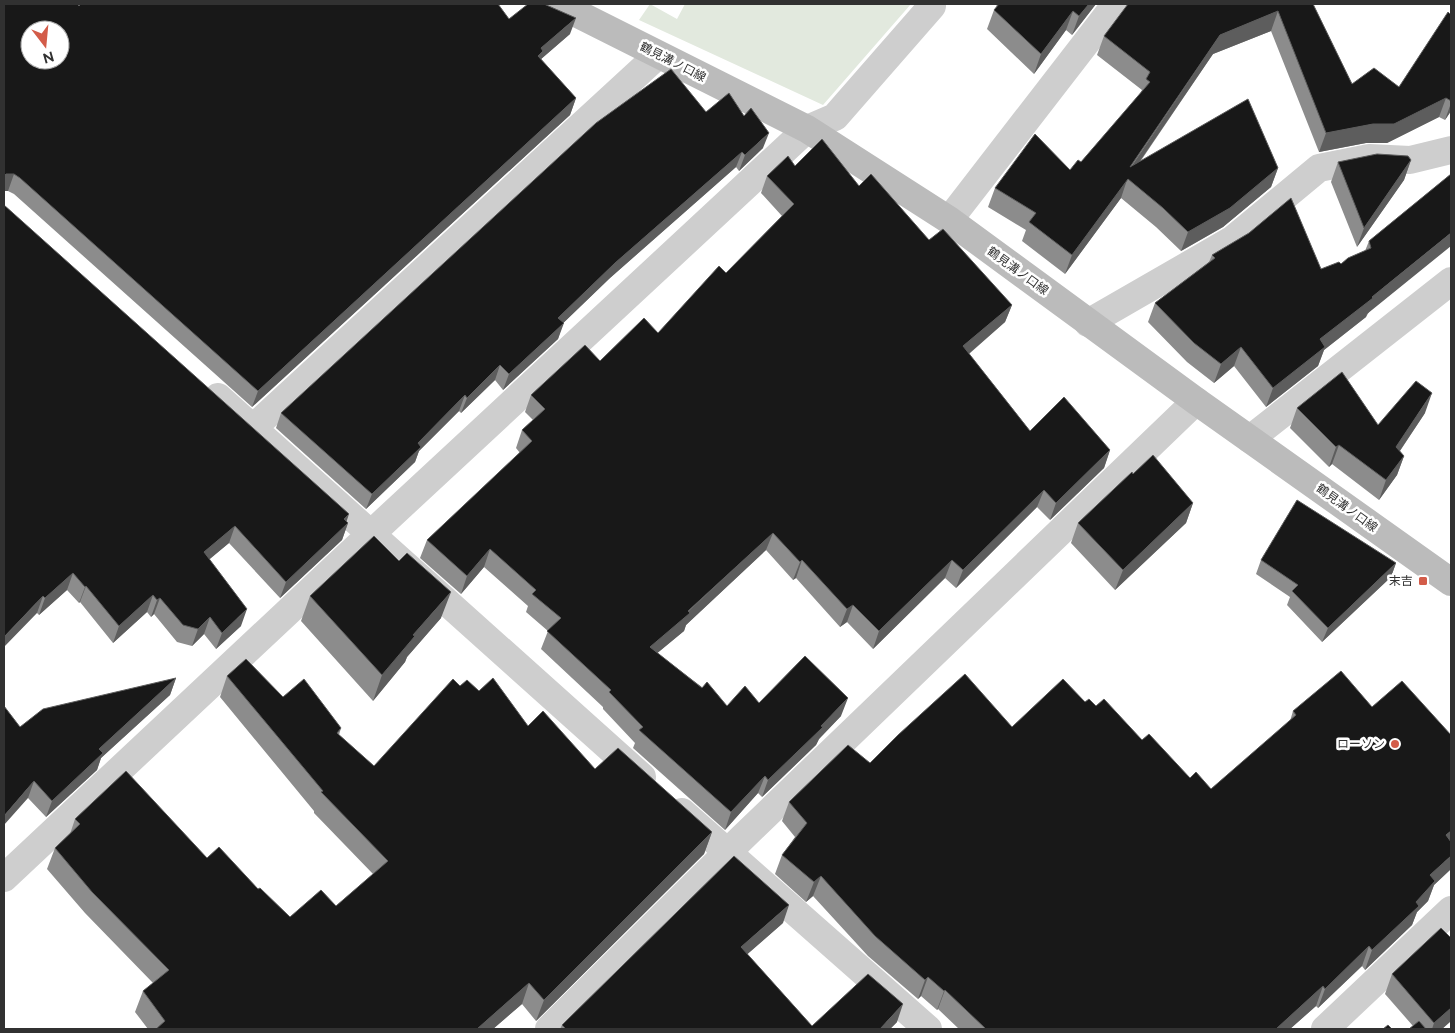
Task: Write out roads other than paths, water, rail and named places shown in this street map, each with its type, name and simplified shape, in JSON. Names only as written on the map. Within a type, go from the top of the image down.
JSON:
[{"type":"main road","name":"鶴見溝ノ口線","points":[[558,4],[807,130],[949,220],[1196,401],[1451,582]]},
{"type":"street","points":[[949,220],[1116,4]]},
{"type":"street","points":[[4,878],[372,533],[807,130],[835,117],[932,6]]},
{"type":"street","points":[[253,428],[658,55]]},
{"type":"street","points":[[1088,323],[1232,240],[1319,168],[1369,158],[1410,160],[1451,150]]},
{"type":"street","points":[[1250,439],[1451,281]]},
{"type":"street","points":[[203,384],[372,533],[727,853],[928,1029]]},
{"type":"street","points":[[549,1029],[727,853],[1196,401]]},
{"type":"street","points":[[1325,1029],[1451,910]]},
{"type":"place","name":"末吉","points":[[1423,581]]},
{"type":"place","name":"ローソン","points":[[1395,744]]}]
